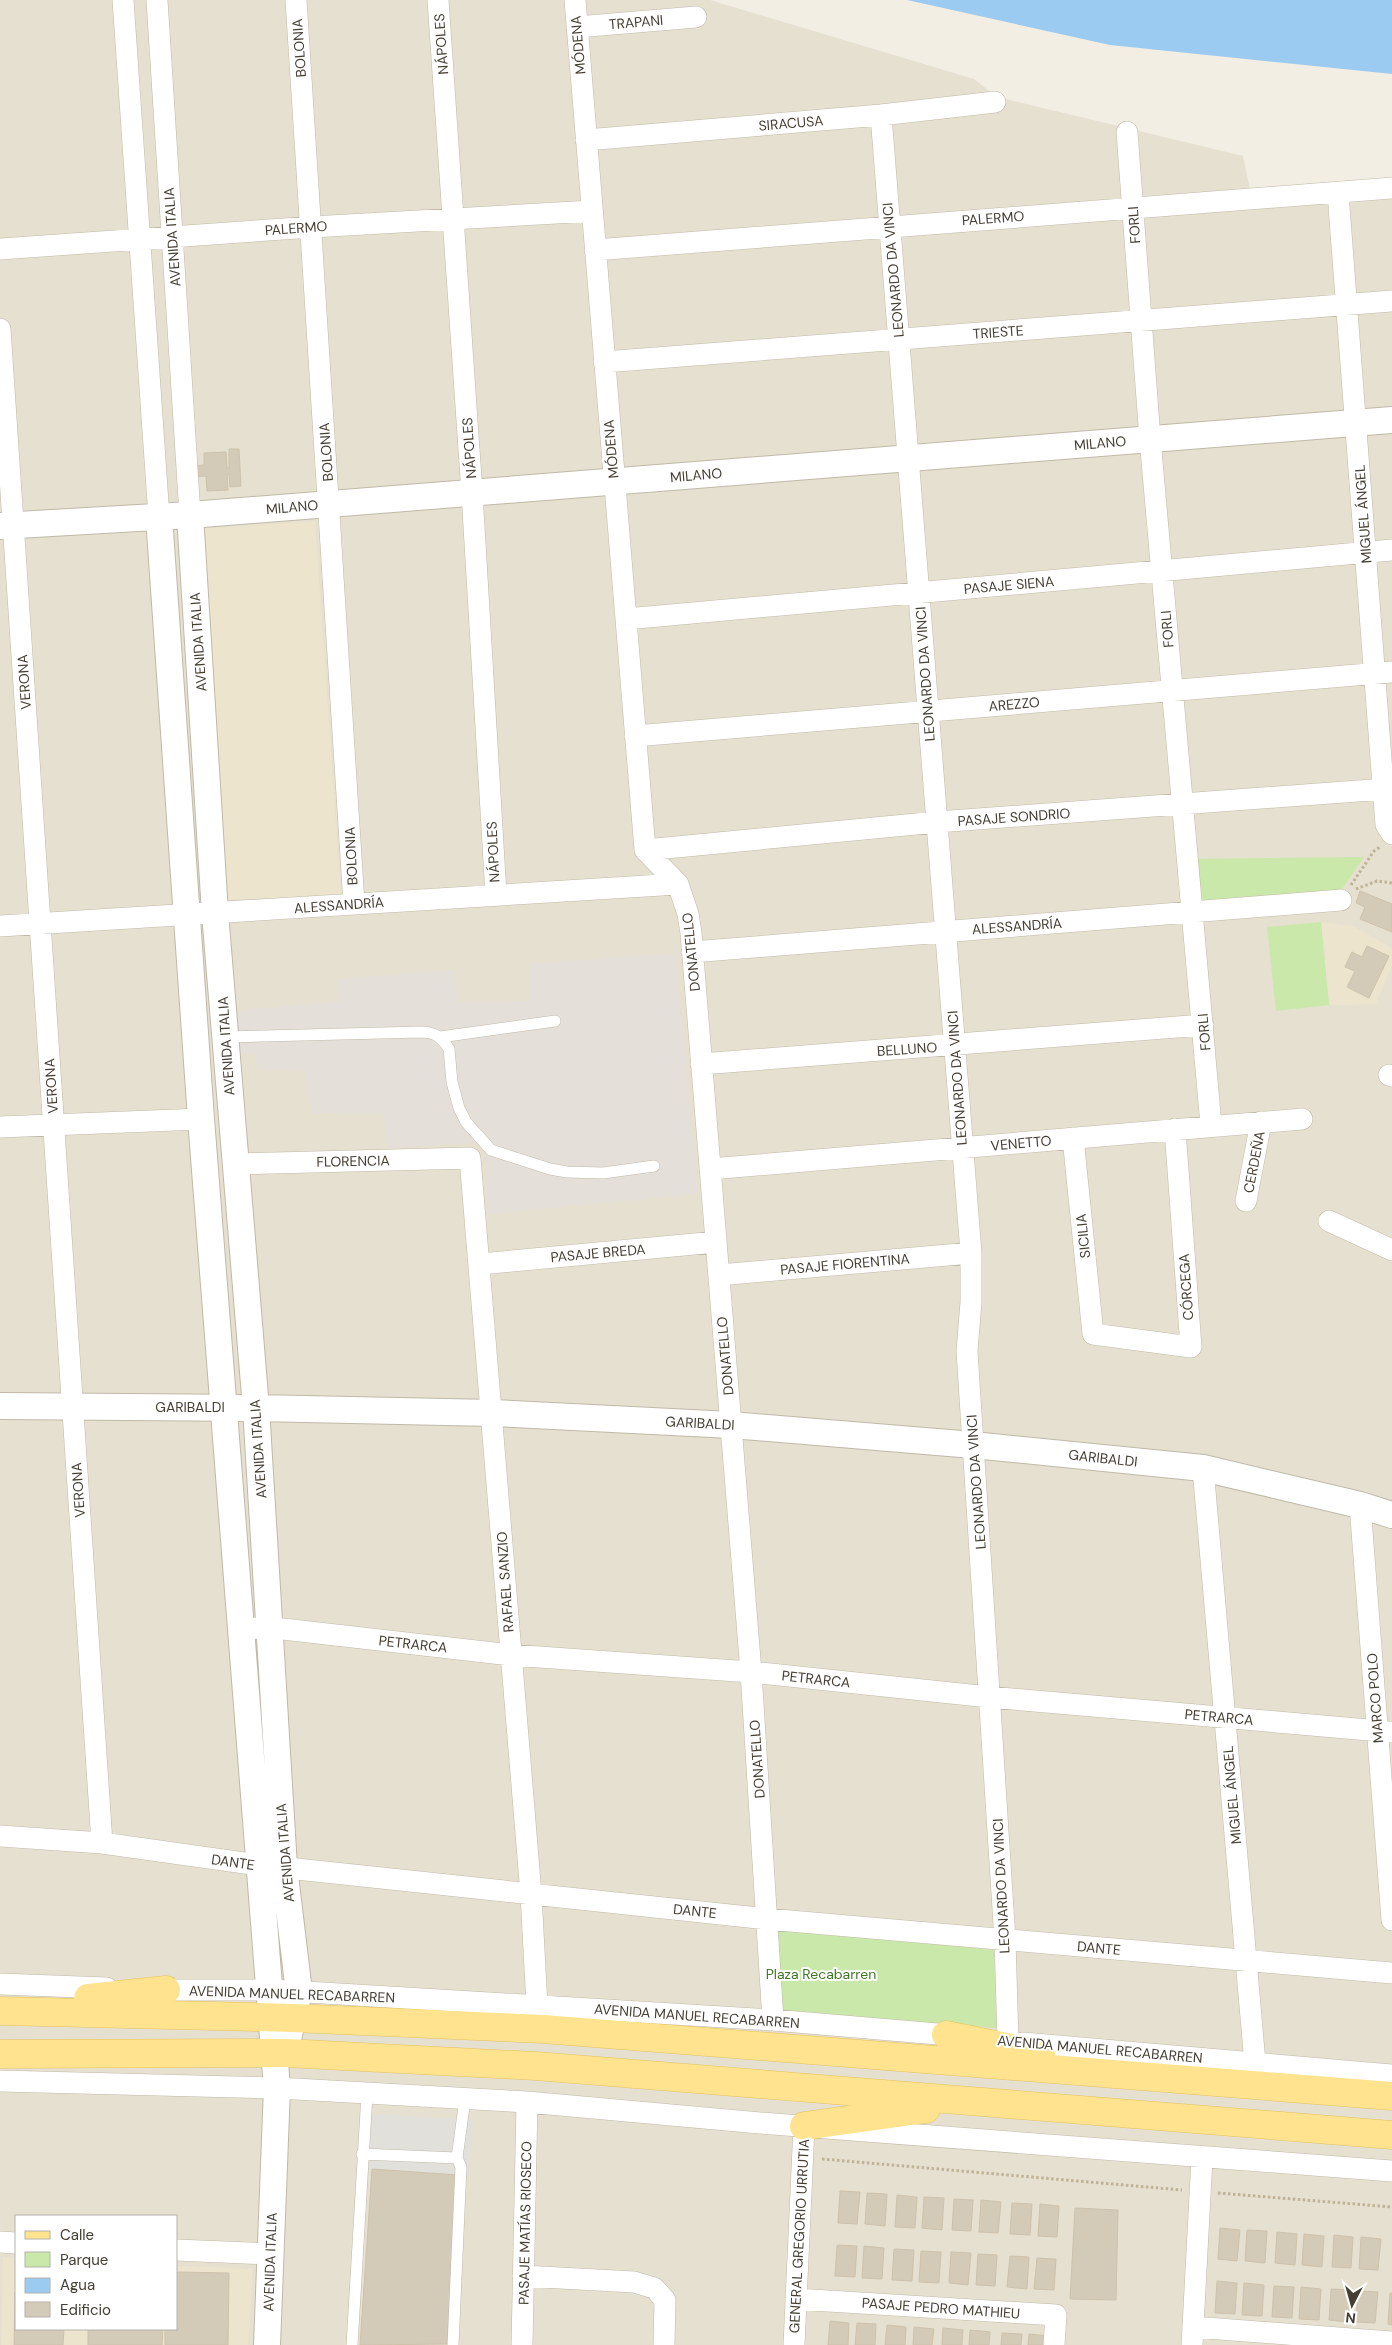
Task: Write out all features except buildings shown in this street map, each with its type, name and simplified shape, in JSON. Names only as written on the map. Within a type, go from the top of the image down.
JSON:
[{"type":"main road","points":[[0,2009],[166,1990]]},
{"type":"main road","name":"AVENIDA MANUEL RECABARREN","points":[[0,2009],[288,2009],[1392,2096]]},
{"type":"main road","points":[[946,2035],[1163,2079]]},
{"type":"main road","points":[[0,2054],[279,2054],[536,2066],[1392,2135]]},
{"type":"main road","points":[[804,2126],[976,2102]]},
{"type":"street","name":"AVENIDA ITALIA","points":[[122,0],[201,1119],[240,1628],[288,2009],[279,2054],[267,2345]]},
{"type":"street","name":"AVENIDA ITALIA","points":[[157,0],[215,913],[256,1408],[271,1628],[269,1990],[288,2009]]},
{"type":"street","name":"BOLONIA","points":[[296,0],[330,504],[354,904]]},
{"type":"street","name":"NÁPOLES","points":[[438,0],[472,493],[496,896]]},
{"type":"street","name":"MÓDENA","points":[[574,0],[644,850]]},
{"type":"street","name":"TRAPANI","points":[[577,27],[696,17]]},
{"type":"street","name":"SIRACUSA","points":[[586,140],[881,115],[995,102]]},
{"type":"street","name":"LEONARDO DA VINCI","points":[[881,115],[971,1253],[971,1302],[967,1352],[1005,1940],[1008,2041]]},
{"type":"street","name":"FORLI","points":[[1127,132],[1150,439],[1211,1125]]},
{"type":"street","name":"PALERMO","points":[[595,250],[1392,188]]},
{"type":"street","name":"MIGUEL ÁNGEL","points":[[1338,193],[1366,553],[1384,672],[1386,825],[1389,838]]},
{"type":"street","name":"PALERMO","points":[[0,249],[312,227],[592,211]]},
{"type":"street","name":"TRIESTE","points":[[604,362],[1392,301]]},
{"type":"street","name":"VERONA","points":[[0,329],[7,525],[40,924],[102,1843]]},
{"type":"street","name":"MILANO","points":[[7,525],[190,515],[1392,420]]},
{"type":"street","name":"PASAJE SIENA","points":[[626,619],[1392,550]]},
{"type":"street","name":"AREZZO","points":[[635,736],[1384,672]]},
{"type":"street","name":"PASAJE SONDRIO","points":[[644,850],[937,822],[1385,789]]},
{"type":"street","points":[[644,850],[678,884]]},
{"type":"street","name":"ALESSANDRÍA","points":[[0,926],[678,884]]},
{"type":"street","name":"DONATELLO","points":[[678,884],[688,914],[692,952],[751,1672],[768,1919]]},
{"type":"street","name":"ALESSANDRÍA","points":[[692,952],[1341,900]]},
{"type":"street","name":"BELLUNO","points":[[701,1064],[954,1046],[1203,1025]]},
{"type":"street","points":[[0,1127],[201,1119]]},
{"type":"street","name":"VENETTO","points":[[710,1169],[1211,1125],[1302,1119]]},
{"type":"street","name":"CERDEÑA","points":[[1246,1202],[1262,1122]]},
{"type":"street","name":"CÓRCEGA","points":[[1093,1334],[1191,1347],[1175,1129]]},
{"type":"street","name":"SICILIA","points":[[1073,1138],[1093,1334]]},
{"type":"street","name":"FLORENCIA","points":[[235,1164],[470,1158]]},
{"type":"street","name":"RAFAEL SANZIO","points":[[470,1158],[493,1413],[531,1894],[537,2006]]},
{"type":"street","points":[[1329,1221],[1392,1250]]},
{"type":"street","name":"PASAJE BREDA","points":[[480,1264],[716,1242]]},
{"type":"street","name":"PASAJE FIORENTINA","points":[[719,1276],[971,1253]]},
{"type":"street","name":"GARIBALDI","points":[[0,1406],[223,1407],[493,1413],[731,1424],[973,1445],[1203,1468],[1360,1505],[1392,1515]]},
{"type":"street","name":"MIGUEL ÁNGEL","points":[[1203,1468],[1255,2063]]},
{"type":"street","name":"MARCO POLO","points":[[1360,1505],[1385,1732],[1392,1920]]},
{"type":"street","name":"PETRARCA","points":[[240,1628],[271,1628],[511,1655],[751,1672],[989,1697],[1385,1732]]},
{"type":"street","name":"DANTE","points":[[0,1836],[102,1843],[271,1866],[768,1919],[1392,1973]]},
{"type":"street","points":[[768,1919],[773,2020]]},
{"type":"street","name":"AVENIDA MANUEL RECABARREN","points":[[0,1984],[166,1990],[269,1990]]},
{"type":"street","name":"AVENIDA MANUEL RECABARREN","points":[[288,2009],[537,2006],[773,2020],[1392,2075]]},
{"type":"street","points":[[0,2082],[277,2088],[527,2102],[804,2126],[1392,2172]]},
{"type":"street","name":"PASAJE MATÍAS RIOSECO","points":[[522,2345],[527,2102]]},
{"type":"street","name":"GENERAL GREGORIO URRUTIA","points":[[794,2345],[804,2126]]},
{"type":"street","points":[[1202,2158],[1192,2336],[1392,2342]]},
{"type":"street","points":[[0,2242],[15,2242]]},
{"type":"street","points":[[178,2250],[271,2254]]},
{"type":"street","points":[[523,2276],[634,2282],[654,2288],[665,2300],[664,2345]]},
{"type":"street","name":"PASAJE PEDRO MATHIEU","points":[[796,2299],[1056,2315],[1054,2345]]},
{"type":"lane","points":[[440,1037],[555,1021]]},
{"type":"lane","points":[[225,1037],[434,1033],[449,1048],[452,1082],[459,1108],[466,1122],[492,1150],[550,1170],[568,1172],[604,1173],[654,1166]]},
{"type":"lane","points":[[352,2345],[367,2094]]},
{"type":"lane","points":[[453,2345],[461,2167],[457,2158],[465,2099]]},
{"type":"lane","points":[[362,2154],[457,2158]]},
{"type":"path","points":[[1341,900],[1374,851],[1389,838]]},
{"type":"path","points":[[1341,900],[1369,883],[1392,883]]},
{"type":"path","points":[[802,2158],[1392,2207]]},
{"type":"shaded area","points":[[0,0],[710,0],[974,79],[997,97],[1243,156],[1251,194],[1392,182],[1392,2345],[0,2345]]},
{"type":"shaded area","points":[[315,521],[341,895],[224,900],[199,529]]},
{"type":"shaded area","points":[[1321,922],[1353,926],[1392,948],[1392,965],[1376,1004],[1329,1005]]},
{"type":"shaded area","points":[[675,953],[698,1194],[488,1214],[484,1142],[387,1148],[384,1114],[312,1113],[304,1069],[257,1070],[255,1053],[237,1053],[232,1011],[339,1001],[338,979],[453,970],[459,1002],[530,1001],[529,964]]},
{"type":"shaded area","points":[[359,2113],[473,2120],[469,2176],[355,2168]]},
{"type":"shaded area","points":[[3,2257],[15,2258],[15,2330],[178,2330],[178,2266],[253,2269],[248,2345],[1,2345]]},
{"type":"green space","points":[[1364,857],[1338,895],[1197,907],[1192,859]]},
{"type":"green space","points":[[1321,922],[1329,1005],[1276,1011],[1267,927]]},
{"type":"green space","name":"Plaza Recabarren","points":[[776,1928],[994,1950],[997,2028],[782,2012]]},
{"type":"water","points":[[907,0],[1392,0],[1392,74],[1110,45]]}]
